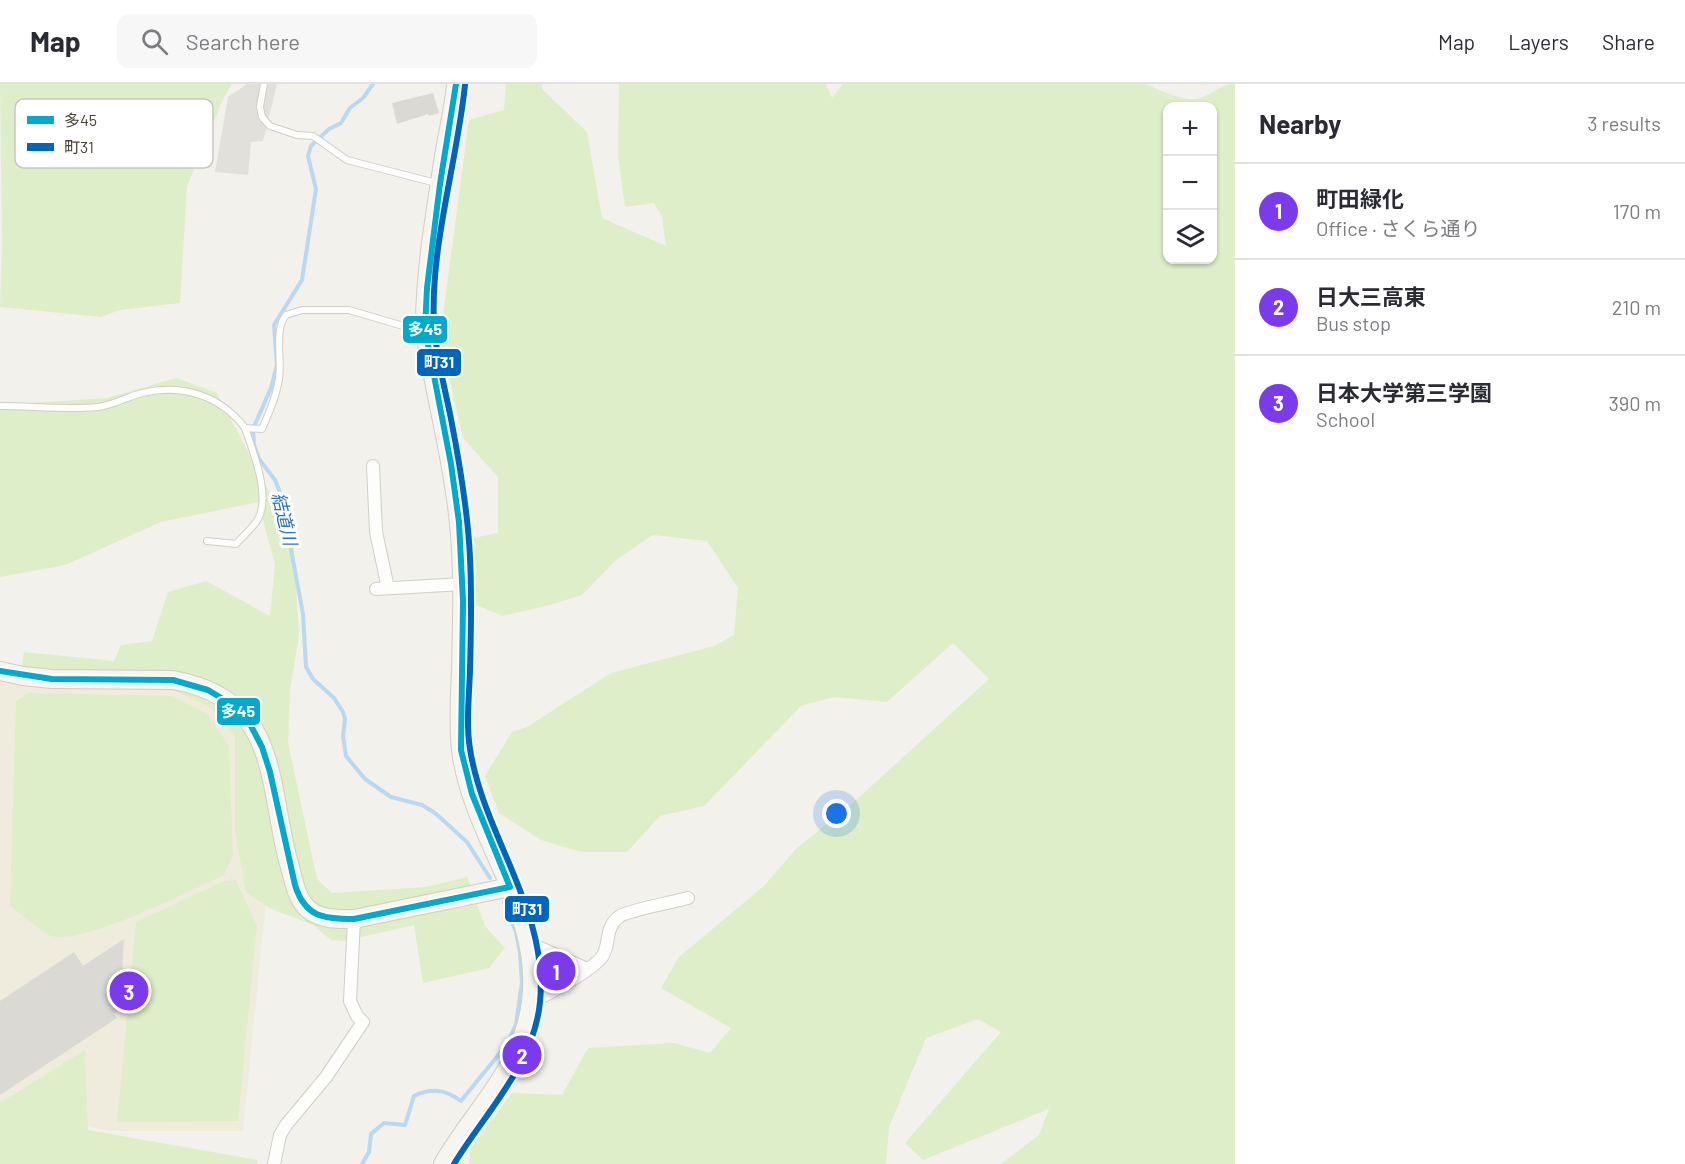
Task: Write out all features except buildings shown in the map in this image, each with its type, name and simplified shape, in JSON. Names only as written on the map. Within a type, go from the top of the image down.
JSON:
[{"type":"street","points":[[443,1164],[509,1067],[522,1039],[531,1002],[532,973],[529,943],[522,916],[472,794],[461,750],[463,584],[459,522],[454,483],[418,328],[428,288],[440,184],[456,84]]},
{"type":"street","points":[[373,466],[376,532],[382,589],[463,584]]},
{"type":"street","points":[[0,671],[52,679],[173,680],[193,683],[239,710],[250,723],[266,752],[285,847],[297,892],[306,907],[318,915],[336,919],[354,919],[510,887]]},
{"type":"street","points":[[531,1002],[551,993],[601,959],[611,925],[621,915],[688,898]]},
{"type":"street","points":[[274,1164],[280,1135],[286,1125],[326,1077],[363,1022],[357,1016],[350,1001],[354,919]]},
{"type":"street","points":[[529,943],[586,969]]},
{"type":"lane","points":[[264,84],[260,107],[262,117],[270,126],[297,135],[313,136],[347,160],[440,184]]},
{"type":"lane","points":[[247,429],[262,429],[271,409],[279,382],[280,326],[286,315],[302,310],[349,310],[418,328]]},
{"type":"lane","points":[[0,406],[99,407],[144,392],[180,389],[194,392],[219,404],[247,429],[256,459],[262,507],[257,520],[236,544],[207,541]]},
{"type":"shaded area","points":[[247,84],[277,84],[263,141],[251,142],[248,175],[215,172],[228,97]]},
{"type":"shaded area","points":[[0,679],[62,686],[174,690],[211,708],[235,737],[269,872],[243,1131],[112,1131],[0,1110]]},
{"type":"green space","points":[[0,84],[232,84],[213,123],[213,99],[15,99],[15,168],[194,168],[187,186],[180,303],[120,310],[101,317],[0,307],[2,243]]},
{"type":"green space","points":[[506,84],[542,84],[542,89],[587,132],[602,218],[666,246],[662,216],[654,203],[625,207],[618,156],[619,84],[826,84],[832,98],[843,84],[1145,84],[1190,99],[1200,98],[1224,86],[1235,84],[1235,1164],[1001,1164],[1039,1135],[1049,1109],[923,1160],[905,1143],[1001,1032],[978,1019],[926,1038],[889,1127],[886,1164],[469,1164],[470,1149],[512,1093],[562,1095],[588,1048],[674,1043],[710,1053],[731,1028],[661,988],[679,957],[764,886],[796,849],[855,801],[989,679],[953,643],[887,702],[834,697],[801,706],[704,806],[660,816],[627,852],[581,852],[541,840],[499,813],[485,776],[512,732],[527,727],[611,673],[714,646],[734,635],[738,588],[707,541],[653,535],[616,560],[582,595],[503,616],[471,603],[474,538],[498,533],[498,477],[463,438],[440,338],[469,120],[504,110]]},
{"type":"green space","points":[[176,378],[217,393],[293,537],[299,635],[290,690],[288,743],[317,879],[332,893],[426,887],[467,877],[485,926],[505,948],[489,968],[423,983],[414,925],[344,941],[331,940],[313,925],[269,908],[246,892],[235,831],[235,737],[211,708],[173,690],[97,688],[19,682],[24,652],[114,661],[121,645],[152,641],[168,592],[206,581],[270,616],[275,564],[258,502],[161,522],[65,565],[0,577],[0,405],[107,398]]},
{"type":"green space","points":[[29,693],[172,696],[207,714],[229,746],[233,855],[224,875],[137,915],[87,933],[66,937],[47,934],[10,906],[16,701]]},
{"type":"green space","points":[[236,880],[257,926],[238,1121],[117,1122],[136,922],[224,881]]},
{"type":"green space","points":[[85,1050],[88,1130],[258,1160],[257,1164],[0,1164],[0,1103]]},
{"type":"waterway","name":"結道川","points":[[373,84],[363,98],[350,108],[341,123],[329,129],[311,146],[308,156],[316,189],[302,280],[274,325],[277,365],[271,388],[253,429],[254,445],[259,459],[275,480],[281,495],[303,614],[306,667],[313,679],[334,698],[343,712],[346,756],[365,779],[391,797],[422,805],[435,813],[467,842],[490,878]]},
{"type":"waterway","name":"結道川","points":[[362,1164],[369,1152],[371,1134],[384,1123],[405,1125],[414,1096],[427,1091],[439,1091],[450,1094],[461,1101],[508,1043],[516,1024],[522,982],[516,932],[504,902]]},
{"type":"transit line","name":"多45","points":[[0,671],[52,679],[173,680],[208,690],[233,705],[250,724],[262,747],[299,896],[310,910],[324,917],[354,919],[510,887],[472,794],[461,750],[463,601],[459,522],[451,464],[425,329],[427,288],[440,184],[456,84]]},
{"type":"transit line","name":"町31","points":[[454,1164],[518,1067],[536,1025],[540,1002],[540,968],[535,936],[514,874],[488,813],[477,781],[470,749],[468,720],[471,614],[469,540],[460,471],[434,325],[436,265],[465,85]]},
{"type":"place","name":"町田緑化","points":[[556,971]]},
{"type":"place","name":"日本大学第三学園","points":[[129,991]]},
{"type":"place","name":"日大三高東","points":[[522,1055]]}]
